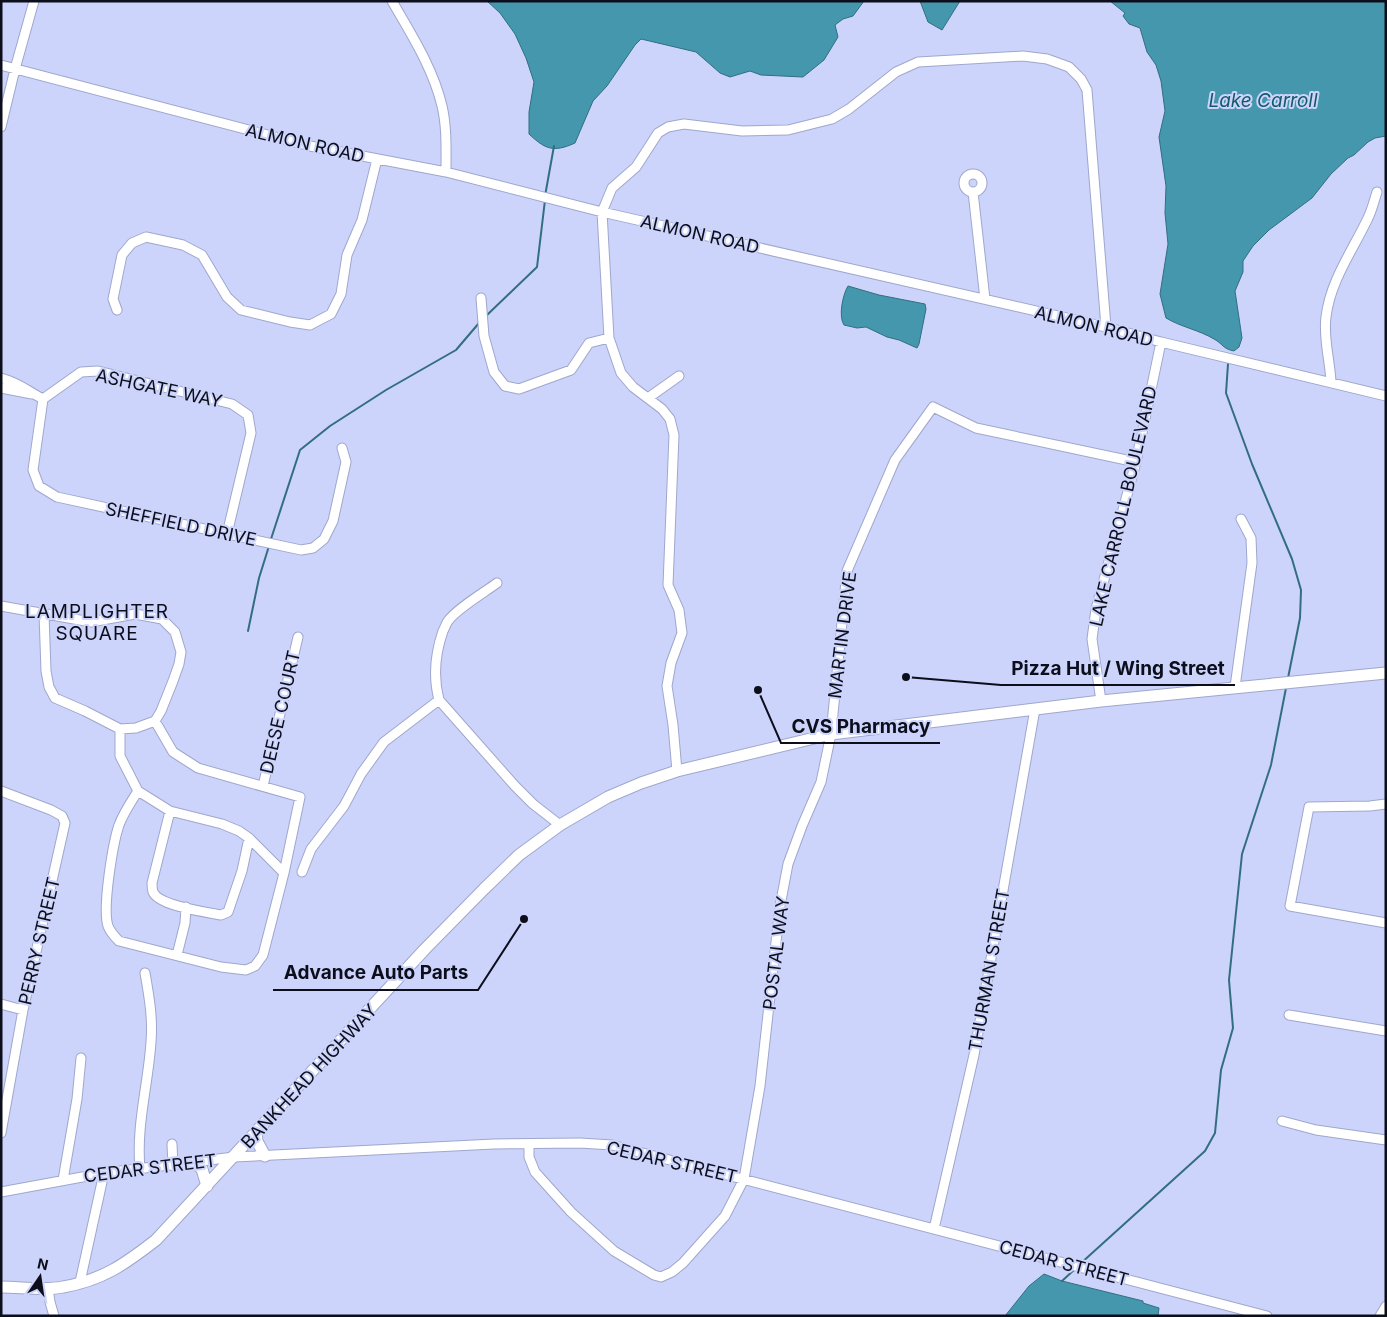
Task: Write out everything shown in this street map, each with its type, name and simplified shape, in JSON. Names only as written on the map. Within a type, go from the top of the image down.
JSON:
[{"type":"main road","name":"BANKHEAD HIGHWAY","points":[[1,1287],[63,1287],[104,1275],[126,1264],[156,1240],[480,893],[519,855],[560,824],[608,797],[677,771],[830,734],[1101,701],[1386,673]]},
{"type":"main road","points":[[256,1134],[257,1141],[265,1156]]},
{"type":"main road","points":[[195,1163],[202,1169],[207,1186]]},
{"type":"street","points":[[1,127],[34,1]]},
{"type":"street","points":[[392,1],[426,60],[442,106],[446,144],[446,172]]},
{"type":"street","points":[[677,771],[667,686],[671,663],[682,632],[679,610],[668,585],[674,435],[670,419],[666,414],[633,387],[621,373],[609,338],[602,212],[612,188],[636,167],[658,133],[668,127],[684,124],[742,131],[788,130],[832,119],[849,109],[896,72],[918,62],[1023,56],[1047,59],[1069,68],[1081,79],[1087,90],[1106,327]]},
{"type":"street","name":"ALMON ROAD","points":[[1,65],[310,146],[446,172],[602,212],[1106,327],[1386,396]]},
{"type":"street","points":[[116,310],[113,299],[122,255],[132,242],[146,237],[183,245],[202,254],[227,297],[241,310],[310,325],[330,314],[340,294],[347,255],[362,220],[377,159]]},
{"type":"street","points":[[973,192],[985,300]]},
{"type":"street","points":[[1331,382],[1326,337],[1328,304],[1338,277],[1368,216],[1377,192]]},
{"type":"street","points":[[481,298],[484,336],[494,372],[505,386],[519,389],[571,370],[590,343],[609,338]]},
{"type":"street","name":"LAKE CARROLL BOULEVARD","points":[[1101,701],[1092,639],[1096,609],[1136,462],[1161,342]]},
{"type":"street","name":"ASHGATE WAY","points":[[38,397],[81,372],[98,371],[232,404],[248,415],[251,433],[227,534]]},
{"type":"street","points":[[648,398],[679,376]]},
{"type":"street","points":[[1,378],[24,386],[38,397]]},
{"type":"street","points":[[1,388],[38,397]]},
{"type":"street","name":"SHEFFIELD DRIVE","points":[[38,397],[33,470],[39,486],[57,497],[301,550],[313,548],[324,539],[333,521],[346,462],[342,448]]},
{"type":"street","name":"MARTIN DRIVE","points":[[830,734],[847,572],[895,460],[933,407],[976,428],[1136,462]]},
{"type":"street","points":[[1235,687],[1252,563],[1251,538],[1241,520]]},
{"type":"street","points":[[497,583],[447,621],[438,644],[435,670],[438,700],[515,786],[533,804],[560,824]]},
{"type":"street","points":[[1,606],[91,622],[135,614],[162,619],[176,632],[181,652],[179,664],[165,702],[154,722],[136,728],[120,729],[56,698],[48,687],[44,614]]},
{"type":"street","name":"DEESE COURT","points":[[262,786],[298,637]]},
{"type":"street","points":[[303,868],[311,849],[344,806],[361,774],[384,742],[438,700]]},
{"type":"street","name":"THURMAN STREET","points":[[934,1229],[974,1056],[1035,709]]},
{"type":"street","points":[[138,791],[127,807],[119,827],[108,879],[106,913],[112,935],[119,941],[221,967],[246,970],[255,966],[264,956],[300,797],[198,768],[173,752],[154,722]]},
{"type":"street","points":[[120,729],[120,756],[138,791],[170,811],[222,824],[238,831],[248,838],[284,873]]},
{"type":"street","name":"POSTAL WAY","points":[[529,1144],[529,1157],[535,1172],[571,1212],[614,1251],[654,1275],[661,1277],[684,1263],[726,1216],[744,1179],[760,1086],[780,906],[788,864],[821,782],[830,734]]},
{"type":"street","name":"PERRY STREET","points":[[1,791],[51,810],[62,816],[65,823],[23,1010],[1,1132]]},
{"type":"street","points":[[1386,804],[1309,807],[1290,906],[1386,923]]},
{"type":"street","points":[[170,811],[152,884],[153,892],[165,902],[221,915],[228,912],[242,870],[248,838]]},
{"type":"street","points":[[177,955],[185,924],[186,908]]},
{"type":"street","points":[[140,1170],[138,1135],[151,1042],[152,1012],[144,973]]},
{"type":"street","points":[[1,1004],[23,1010]]},
{"type":"street","points":[[1289,1015],[1386,1030]]},
{"type":"street","points":[[63,1180],[77,1099],[81,1058]]},
{"type":"street","points":[[1282,1122],[1316,1130],[1386,1140]]},
{"type":"street","name":"CEDAR STREET","points":[[1,1192],[104,1174],[234,1158],[529,1144],[580,1143],[612,1145],[1268,1316]]},
{"type":"street","points":[[172,1144],[173,1166]]},
{"type":"street","points":[[80,1282],[104,1174]]},
{"type":"street","points":[[48,1288],[54,1316]]},
{"type":"street","points":[[1380,1316],[1386,1306]]},
{"type":"water","points":[[487,1],[864,1],[853,16],[843,19],[835,25],[838,37],[824,60],[803,77],[761,75],[750,71],[730,77],[720,73],[696,52],[641,39],[607,86],[593,101],[575,143],[555,149],[545,146],[529,134],[529,112],[534,82],[515,34],[500,13]]},
{"type":"water","points":[[920,1],[960,1],[942,30],[928,22]]},
{"type":"water","name":"Lake Carroll","points":[[1110,1],[1386,1],[1386,136],[1375,138],[1368,142],[1348,158],[1331,174],[1312,198],[1269,230],[1253,246],[1243,261],[1243,272],[1235,291],[1242,338],[1239,347],[1234,351],[1225,348],[1208,336],[1166,318],[1160,294],[1168,244],[1165,213],[1166,186],[1159,137],[1165,111],[1161,81],[1156,65],[1147,52],[1140,28],[1129,24],[1123,16],[1125,13]]},
{"type":"water","points":[[848,286],[879,295],[925,304],[926,309],[917,348],[866,327],[857,328],[844,325],[841,316],[842,305]]},
{"type":"water","points":[[1044,1274],[1062,1281],[1143,1301],[1143,1303],[1159,1308],[1158,1316],[1005,1316],[1029,1286]]},
{"type":"waterway","points":[[545,196],[554,146]]},
{"type":"waterway","points":[[486,316],[537,267],[545,200]]},
{"type":"waterway","points":[[271,539],[300,450],[330,426],[386,390],[456,350],[479,323]]},
{"type":"waterway","points":[[1228,364],[1226,393],[1252,464],[1292,559],[1301,590],[1300,618],[1288,678]]},
{"type":"waterway","points":[[248,631],[259,578],[269,546]]},
{"type":"waterway","points":[[1080,1264],[1205,1151],[1215,1133],[1221,1070],[1233,1028],[1229,980],[1242,854],[1271,765],[1286,688]]},
{"type":"waterway","points":[[1062,1281],[1075,1269]]},
{"type":"place","name":"Pizza Hut / Wing Street","points":[[906,677]]},
{"type":"place","name":"CVS Pharmacy","points":[[758,690]]},
{"type":"place","name":"Advance Auto Parts","points":[[524,919]]},
{"type":"district","name":"LAMPLIGHTER SQUARE","points":[[97,622]]}]
